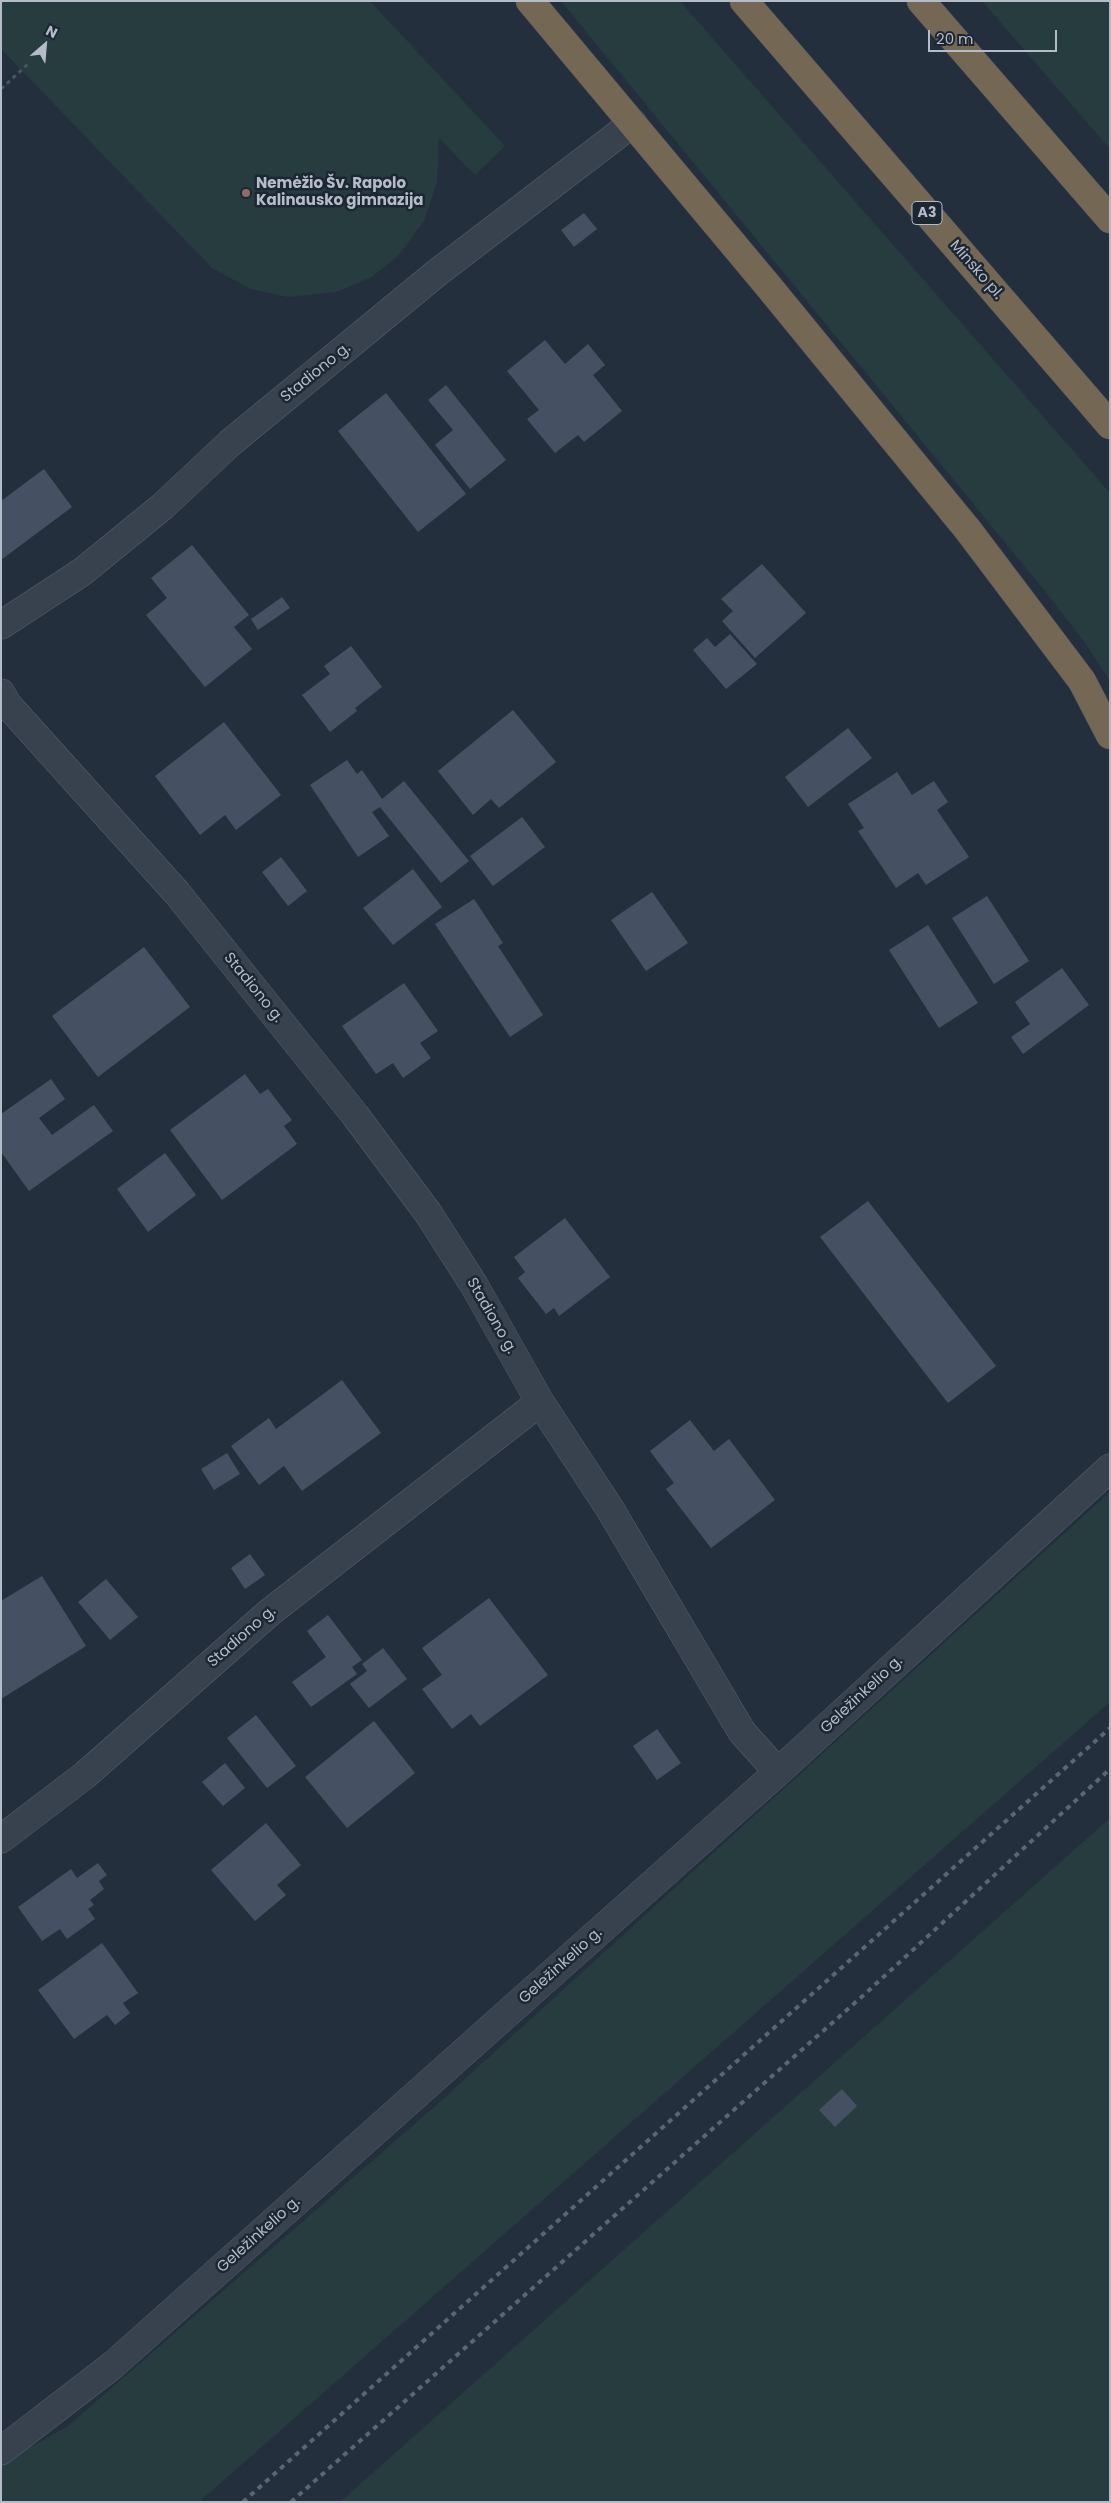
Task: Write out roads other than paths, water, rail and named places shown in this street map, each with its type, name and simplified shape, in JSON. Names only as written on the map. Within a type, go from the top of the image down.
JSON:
[{"type":"highway","points":[[530,1],[633,123],[968,530],[1082,681],[1110,736]]},
{"type":"highway","name":"Minsko pl.","points":[[744,1],[1110,425]]},
{"type":"highway","points":[[921,1],[1110,219]]},
{"type":"street","name":"Stadiono g.","points":[[1,625],[82,572],[162,506],[230,443],[431,278],[633,123]]},
{"type":"street","name":"Stadiono g.","points":[[1,693],[7,704],[177,893],[354,1116],[428,1213],[474,1284],[540,1402],[270,1612],[85,1775],[1,1839]]},
{"type":"street","points":[[540,1402],[610,1510],[742,1732],[778,1772]]},
{"type":"street","name":"Geležinkelio g.","points":[[1,2451],[114,2365],[778,1772],[1110,1468]]},
{"type":"railway","points":[[243,2502],[1110,1728]]},
{"type":"railway","points":[[291,2502],[866,1993],[1110,1769]]},
{"type":"place","name":"Nemėžio Šv. Rapolo Kalinausko gimnazija","points":[[246,193]]}]
